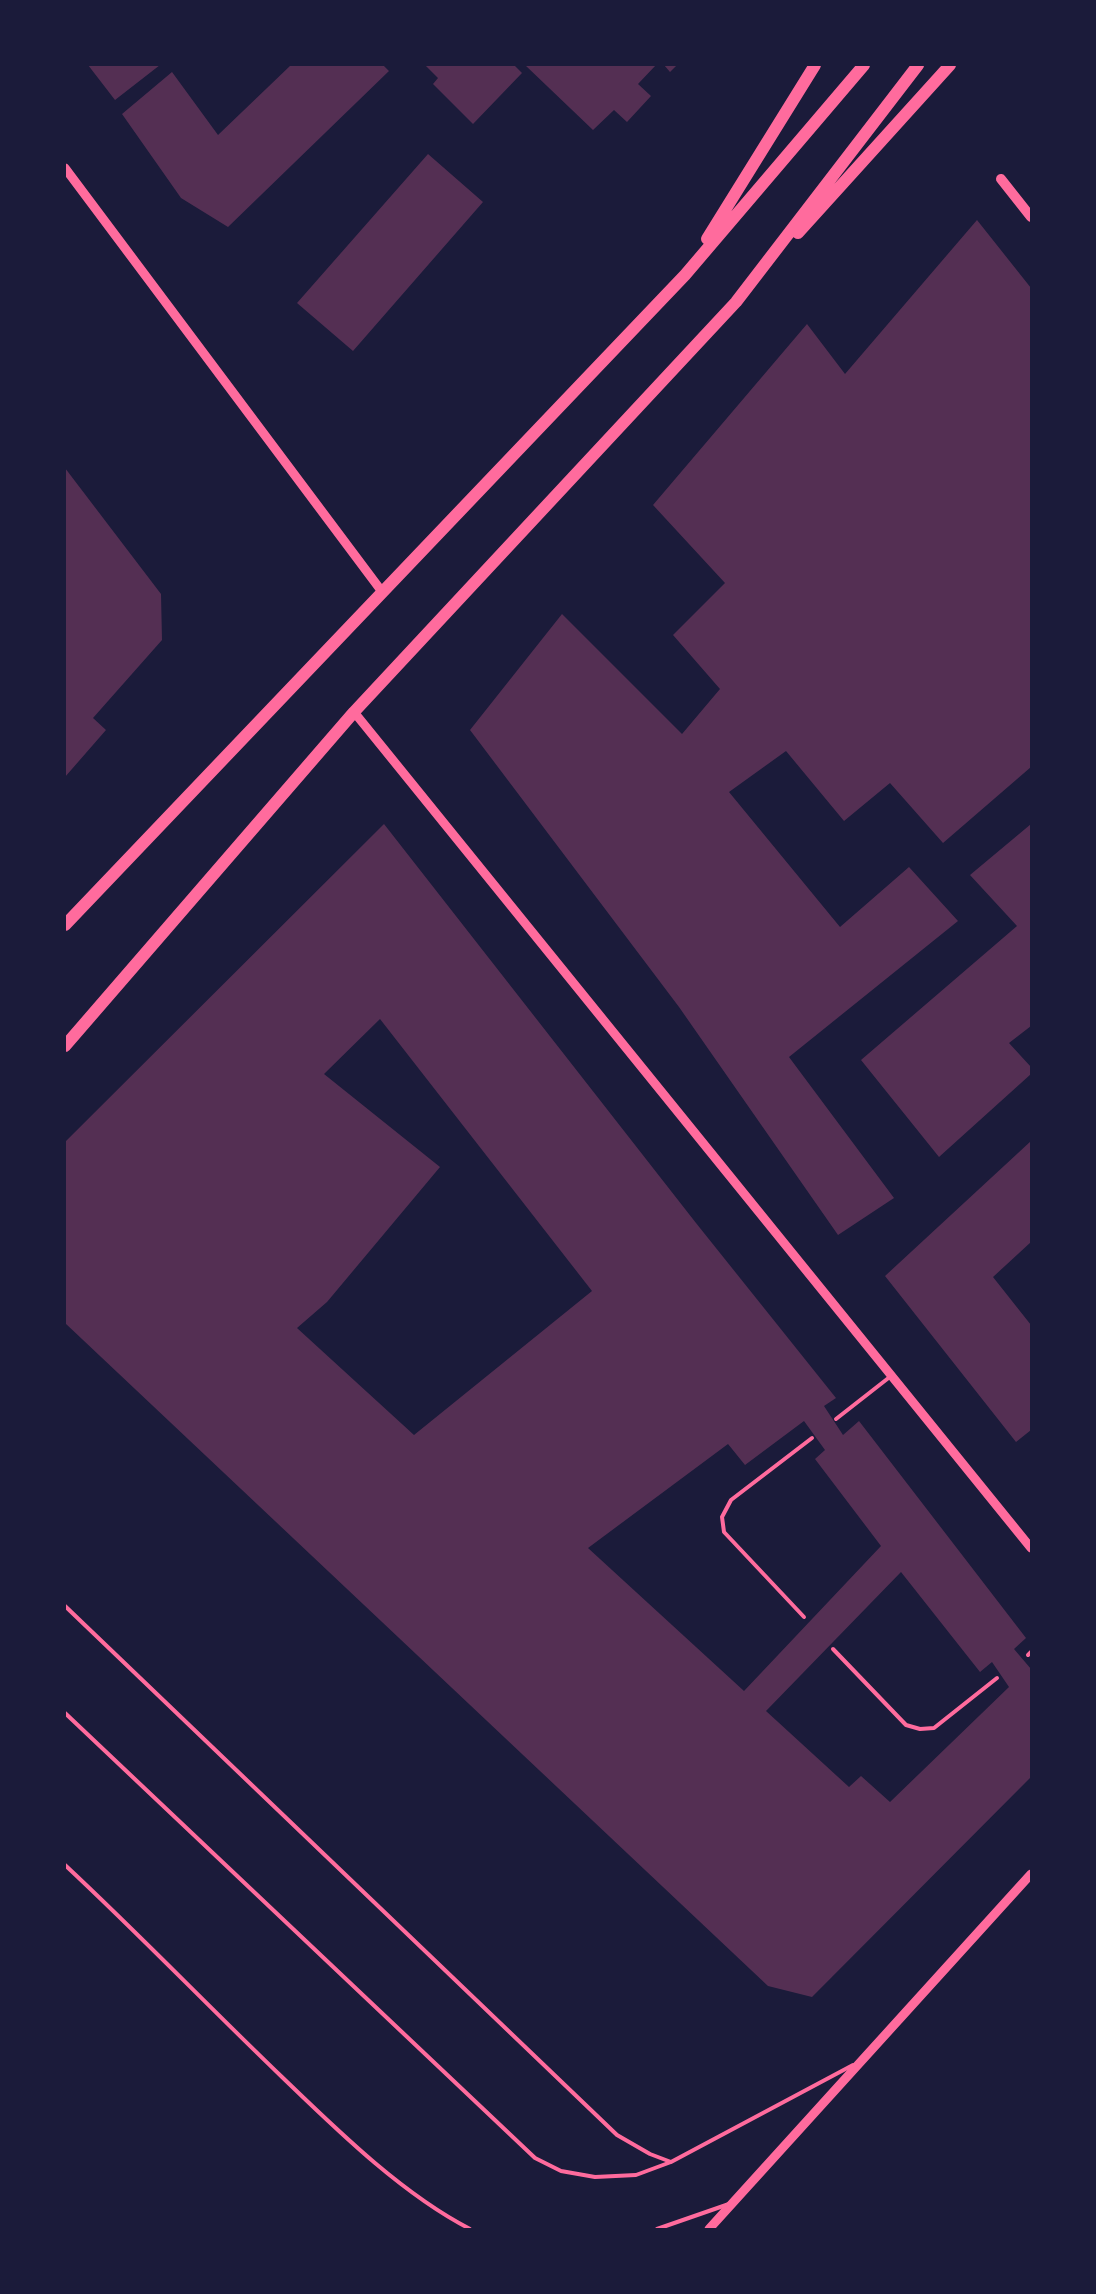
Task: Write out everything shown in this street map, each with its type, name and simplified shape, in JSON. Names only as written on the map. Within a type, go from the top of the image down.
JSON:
[{"type":"main road","points":[[685,275],[815,65]]},
{"type":"main road","points":[[65,925],[685,275],[864,65]]},
{"type":"main road","points":[[736,302],[918,65]]},
{"type":"main road","points":[[65,1046],[354,712],[736,302],[950,65]]},
{"type":"main road","points":[[1001,180],[1031,217]]},
{"type":"street","points":[[65,168],[383,593]]},
{"type":"street","points":[[354,712],[1031,1548]]},
{"type":"street","points":[[709,2229],[1031,1874]]},
{"type":"lane","points":[[836,1419],[891,1376]]},
{"type":"lane","points":[[804,1617],[724,1532],[722,1516],[731,1500],[812,1438]]},
{"type":"lane","points":[[65,1606],[617,2135],[650,2154],[671,2162]]},
{"type":"lane","points":[[834,1648],[906,1725],[920,1729],[934,1728],[997,1678]]},
{"type":"lane","points":[[65,1713],[535,2158],[561,2171],[595,2177],[636,2175],[671,2162],[862,2060]]},
{"type":"lane","points":[[65,1865],[324,2118],[423,2200],[449,2218],[470,2229]]},
{"type":"lane","points":[[657,2229],[733,2203]]},
{"type":"building","points":[[88,65],[160,65],[115,100]]},
{"type":"building","points":[[291,65],[383,65],[389,71],[228,227],[181,198],[122,114],[172,72],[218,135]]},
{"type":"building","points":[[425,65],[514,65],[522,73],[473,124],[433,84],[438,78]]},
{"type":"building","points":[[525,65],[656,65],[638,84],[651,96],[627,122],[614,110],[593,130]]},
{"type":"building","points":[[664,65],[677,65],[670,72]]},
{"type":"building","points":[[428,154],[483,202],[353,351],[297,303]]},
{"type":"building","points":[[977,220],[1031,288],[1031,767],[943,843],[890,783],[844,821],[786,751],[729,792],[840,927],[909,867],[958,921],[789,1057],[894,1198],[838,1235],[679,1007],[470,730],[562,614],[682,734],[720,689],[673,635],[725,583],[653,505],[807,324],[845,374]]},
{"type":"building","points":[[65,468],[161,594],[162,640],[93,718],[106,730],[65,777]]},
{"type":"building","points":[[384,824],[696,1223],[836,1398],[824,1406],[843,1435],[859,1421],[1026,1638],[1014,1649],[1031,1669],[1031,1777],[812,1997],[768,1986],[65,1323],[65,1142]],"holes":[[[380,1019],[592,1291],[414,1435],[297,1328],[327,1302],[440,1167],[324,1074]],[[804,1421],[825,1450],[815,1459],[881,1546],[744,1691],[588,1548],[728,1444],[745,1465]],[[901,1572],[980,1672],[992,1662],[1009,1687],[890,1802],[861,1776],[849,1787],[766,1711]]]},
{"type":"building","points":[[1031,824],[1031,1026],[1009,1043],[1031,1067],[1031,1074],[939,1157],[861,1060],[1017,926],[970,875]]},
{"type":"building","points":[[1031,1141],[1031,1242],[993,1277],[1031,1325],[1031,1430],[1016,1442],[885,1276]]}]
